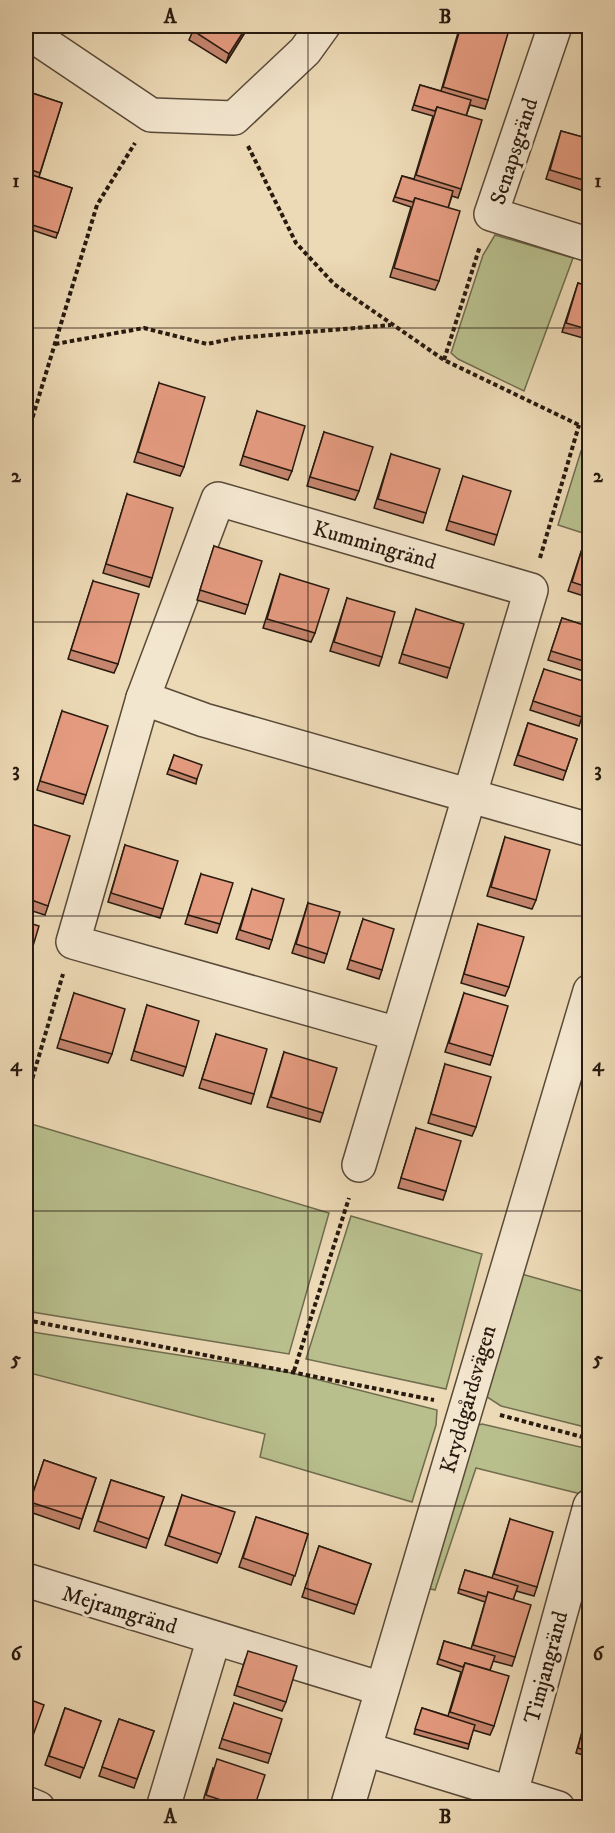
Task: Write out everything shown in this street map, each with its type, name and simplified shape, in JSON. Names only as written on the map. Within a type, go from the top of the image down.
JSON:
[{"type":"street","points":[[26,31],[151,115],[234,118],[305,51],[323,26]]},
{"type":"street","name":"Senapsgränd","points":[[555,26],[491,213],[590,245]]},
{"type":"street","name":"Kummingränd","points":[[73,942],[143,698],[218,499],[531,590]]},
{"type":"street","points":[[359,1165],[531,590]]},
{"type":"street","points":[[143,698],[204,720],[590,830]]},
{"type":"street","points":[[73,942],[398,1034]]},
{"type":"street","name":"Kryddgårdsvägen","points":[[347,1808],[590,991]]},
{"type":"street","name":"Timjangränd","points":[[511,1793],[590,1506]]},
{"type":"street","name":"Mejramgränd","points":[[26,1580],[382,1689]]},
{"type":"street","points":[[163,1808],[214,1638]]},
{"type":"street","points":[[365,1749],[558,1808]]},
{"type":"street","points":[[26,1803],[38,1808]]},
{"type":"path","points":[[26,439],[97,205],[151,115]]},
{"type":"path","points":[[234,118],[296,243],[334,284],[444,360],[579,425],[590,428]]},
{"type":"path","points":[[444,360],[491,213]]},
{"type":"path","points":[[54,344],[144,328],[207,344],[236,338],[393,325]]},
{"type":"path","points":[[531,590],[579,425]]},
{"type":"path","points":[[26,1100],[73,942]]},
{"type":"path","points":[[294,1371],[359,1165]]},
{"type":"path","points":[[26,1320],[465,1406],[590,1439]]},
{"type":"green space","points":[[495,235],[573,258],[524,391],[458,359],[451,353],[483,255]]},
{"type":"green space","points":[[589,439],[589,535],[558,525],[581,451]]},
{"type":"green space","points":[[28,1123],[329,1213],[289,1354],[26,1311],[26,1131]]},
{"type":"green space","points":[[351,1216],[482,1254],[446,1389],[306,1359]]},
{"type":"green space","points":[[518,1273],[589,1293],[589,1428],[501,1406],[484,1395]]},
{"type":"green space","points":[[26,1331],[292,1373],[437,1410],[436,1425],[412,1502],[260,1457],[265,1434],[26,1372]]},
{"type":"green space","points":[[482,1424],[589,1449],[589,1465],[581,1494],[476,1468],[435,1590],[423,1587],[475,1426]]},
{"type":"building","points":[[195,26],[247,26],[229,54],[192,30]]},
{"type":"building","points":[[461,26],[494,26],[509,30],[488,100],[443,87]]},
{"type":"building","points":[[420,85],[471,100],[466,116],[437,107],[435,111],[414,105]]},
{"type":"building","points":[[26,91],[62,103],[40,173],[26,168]]},
{"type":"building","points":[[437,107],[482,120],[461,189],[416,175]]},
{"type":"building","points":[[561,131],[590,139],[590,182],[550,170]]},
{"type":"building","points":[[26,173],[72,188],[58,233],[26,223]]},
{"type":"building","points":[[402,176],[453,191],[448,208],[415,198],[413,202],[395,197]]},
{"type":"building","points":[[415,198],[460,211],[439,281],[394,268]]},
{"type":"building","points":[[578,283],[590,287],[590,330],[566,323]]},
{"type":"building","points":[[26,296],[31,298],[26,314]]},
{"type":"building","points":[[159,383],[205,397],[184,467],[138,452]]},
{"type":"building","points":[[257,411],[305,426],[292,471],[243,456]]},
{"type":"building","points":[[324,432],[373,447],[359,491],[310,477]]},
{"type":"building","points":[[391,454],[440,469],[426,513],[378,499]]},
{"type":"building","points":[[463,476],[511,491],[497,535],[449,521]]},
{"type":"building","points":[[127,494],[173,508],[152,578],[106,564]]},
{"type":"building","points":[[214,546],[262,561],[248,605],[200,590]]},
{"type":"building","points":[[582,549],[590,552],[590,588],[572,582]]},
{"type":"building","points":[[280,574],[329,589],[315,633],[267,619]]},
{"type":"building","points":[[93,581],[139,594],[118,664],[71,650]]},
{"type":"building","points":[[347,598],[395,612],[382,657],[334,642]]},
{"type":"building","points":[[416,609],[464,624],[450,668],[402,654]]},
{"type":"building","points":[[562,618],[590,627],[590,663],[551,651]]},
{"type":"building","points":[[544,669],[590,683],[590,693],[582,717],[533,701]]},
{"type":"building","points":[[62,711],[108,726],[86,795],[40,781]]},
{"type":"building","points":[[528,723],[577,739],[566,771],[518,755]]},
{"type":"building","points":[[174,755],[202,765],[197,779],[169,769]]},
{"type":"building","points":[[28,823],[70,836],[48,906],[26,898],[26,829]]},
{"type":"building","points":[[505,837],[550,850],[536,900],[491,887]]},
{"type":"building","points":[[125,845],[178,861],[163,909],[111,893]]},
{"type":"building","points":[[201,874],[233,883],[220,924],[188,915]]},
{"type":"building","points":[[252,889],[284,899],[272,940],[240,930]]},
{"type":"building","points":[[308,903],[340,912],[327,954],[296,944]]},
{"type":"building","points":[[363,919],[394,929],[382,970],[350,960]]},
{"type":"building","points":[[26,922],[39,926],[26,969]]},
{"type":"building","points":[[478,924],[524,937],[509,987],[464,974]]},
{"type":"building","points":[[74,993],[125,1009],[112,1054],[60,1039]]},
{"type":"building","points":[[464,993],[508,1006],[493,1056],[449,1043]]},
{"type":"building","points":[[147,1005],[199,1021],[186,1067],[134,1051]]},
{"type":"building","points":[[216,1034],[267,1049],[254,1094],[202,1079]]},
{"type":"building","points":[[284,1052],[337,1068],[323,1113],[271,1097]]},
{"type":"building","points":[[445,1064],[491,1077],[476,1127],[431,1114]]},
{"type":"building","points":[[416,1128],[461,1141],[446,1191],[401,1178]]},
{"type":"building","points":[[44,1460],[96,1478],[82,1519],[30,1502]]},
{"type":"building","points":[[111,1480],[164,1497],[149,1539],[98,1521]]},
{"type":"building","points":[[182,1495],[235,1512],[221,1554],[169,1536]]},
{"type":"building","points":[[256,1517],[308,1534],[295,1576],[243,1558]]},
{"type":"building","points":[[510,1519],[553,1532],[537,1587],[494,1574]]},
{"type":"building","points":[[319,1546],[371,1564],[357,1605],[305,1588]]},
{"type":"building","points":[[465,1570],[518,1586],[513,1600],[488,1592],[487,1597],[459,1589]]},
{"type":"building","points":[[488,1592],[531,1605],[515,1657],[473,1645]]},
{"type":"building","points":[[444,1641],[495,1656],[490,1670],[465,1663],[463,1667],[439,1659]]},
{"type":"building","points":[[248,1651],[297,1666],[286,1702],[237,1686]]},
{"type":"building","points":[[465,1663],[509,1676],[494,1726],[450,1712]]},
{"type":"building","points":[[26,1698],[44,1705],[27,1752],[26,1752]]},
{"type":"building","points":[[234,1703],[282,1719],[271,1754],[222,1739]]},
{"type":"building","points":[[65,1708],[101,1721],[84,1768],[49,1756]]},
{"type":"building","points":[[422,1708],[475,1725],[469,1744],[415,1729]]},
{"type":"building","points":[[119,1719],[154,1731],[137,1779],[102,1767]]},
{"type":"building","points":[[582,1731],[590,1734],[590,1752],[578,1748]]},
{"type":"building","points":[[217,1759],[265,1775],[254,1808],[245,1808],[206,1795]]}]
